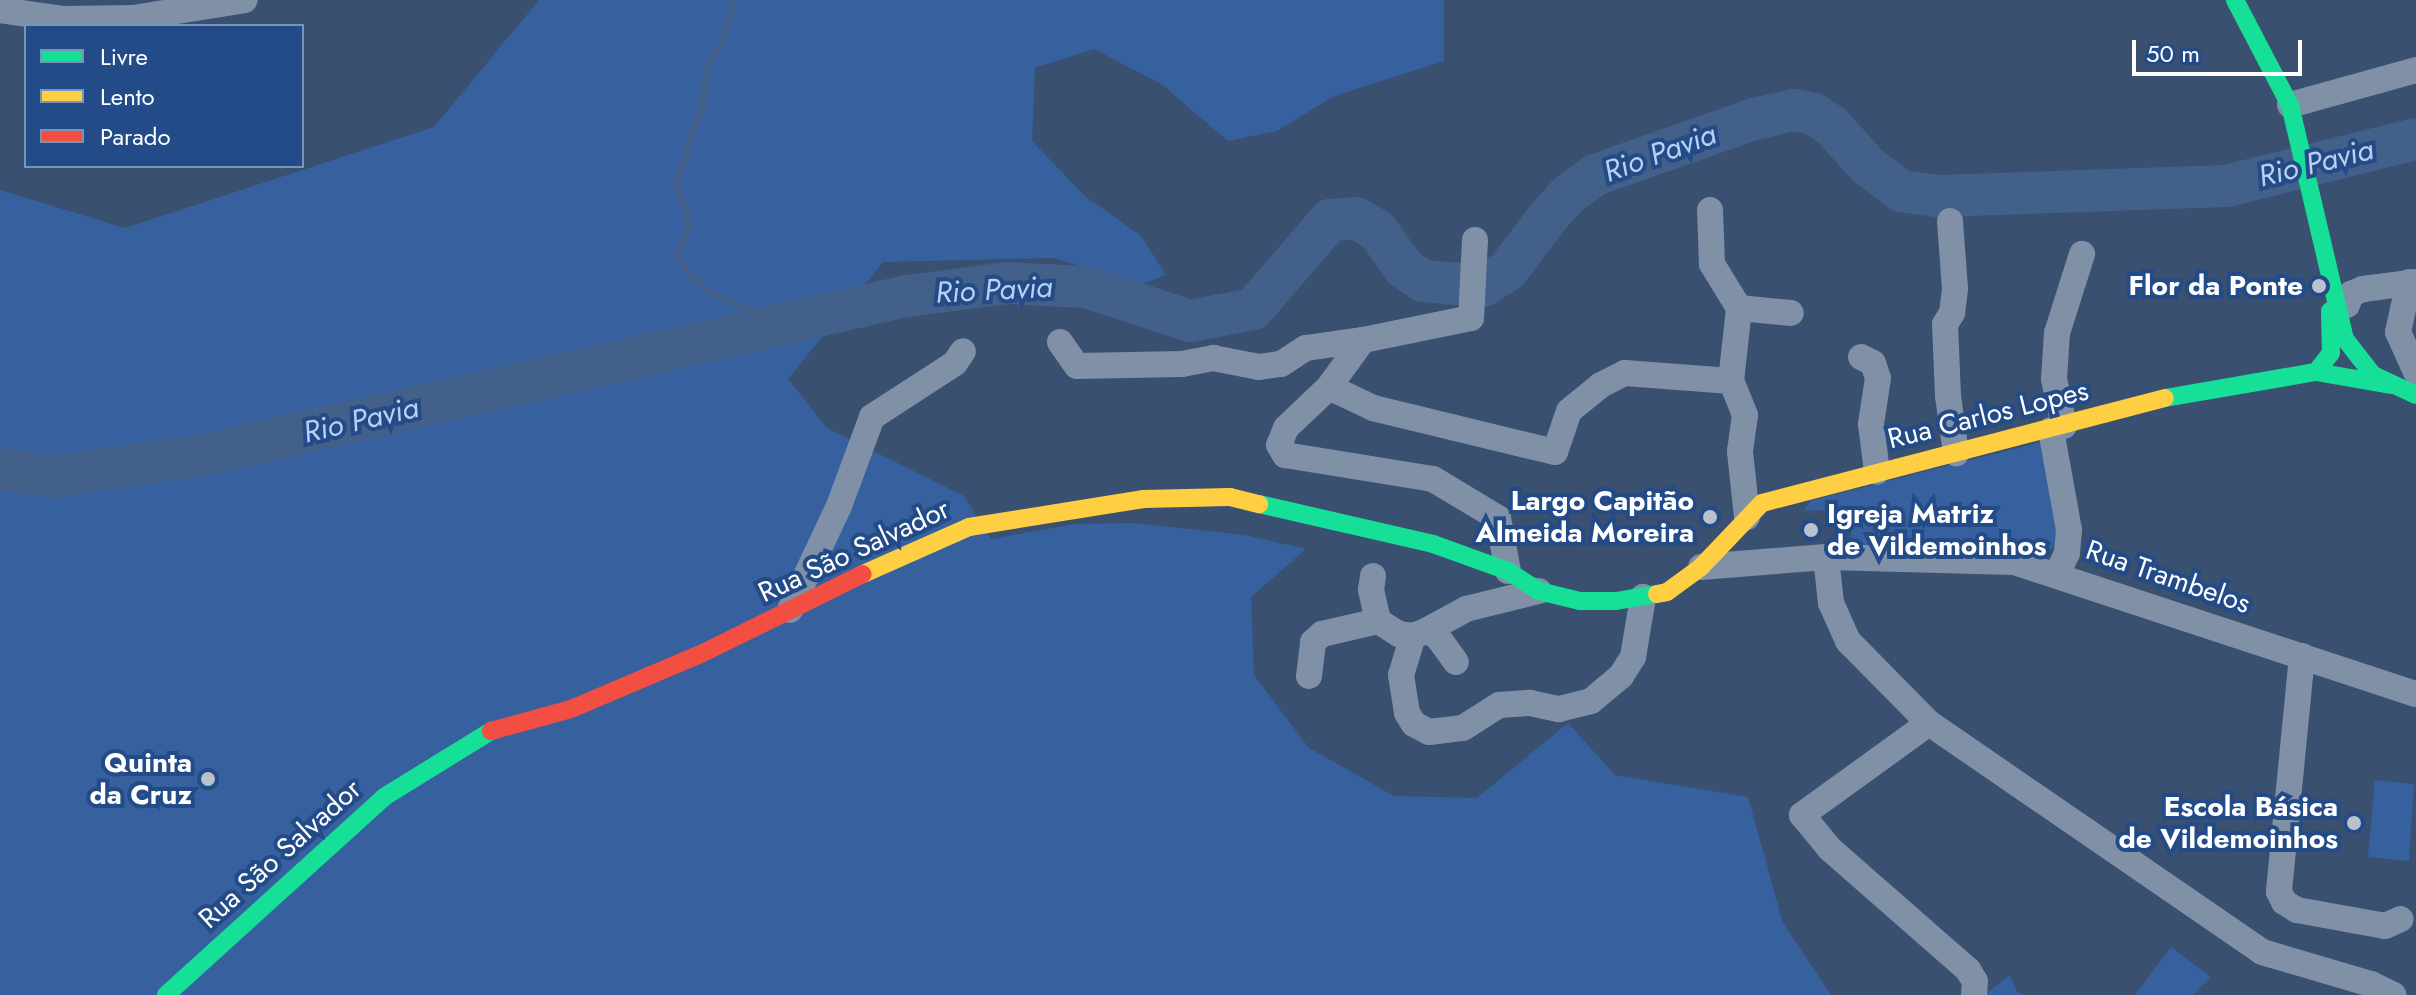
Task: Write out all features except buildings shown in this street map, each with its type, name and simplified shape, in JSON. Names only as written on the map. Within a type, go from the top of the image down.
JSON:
[{"type":"street","points":[[0,10],[64,19],[133,18],[245,0]]},
{"type":"street","points":[[2235,0],[2266,52],[2292,113],[2322,255],[2345,339],[2364,368],[2391,385],[2416,395]]},
{"type":"street","points":[[2292,113],[2416,70]]},
{"type":"street","points":[[1710,210],[1712,264],[1739,308],[1731,381],[1745,415],[1740,451],[1747,517]]},
{"type":"street","points":[[1950,221],[1955,289],[1952,313],[1945,324],[1948,396],[1956,453]]},
{"type":"street","points":[[1060,342],[1077,366],[1182,364],[1213,358],[1259,367],[1281,364],[1306,348],[1471,318],[1475,240]]},
{"type":"street","points":[[2057,574],[2067,553],[2069,530],[2054,379],[2057,333],[2082,254]]},
{"type":"street","points":[[2322,255],[2363,330]]},
{"type":"street","points":[[2316,372],[2331,353],[2333,344],[2322,255]]},
{"type":"street","points":[[2347,305],[2351,294],[2369,288],[2413,282],[2398,321],[2401,343],[2416,372]]},
{"type":"street","points":[[2369,288],[2398,321]]},
{"type":"street","points":[[1739,308],[1791,313]]},
{"type":"street","points":[[1363,340],[1329,387],[1286,428],[1279,445],[1285,455],[1433,479],[1498,518],[1508,571]]},
{"type":"street","points":[[790,610],[839,506],[872,417],[955,363],[963,351]]},
{"type":"street","points":[[2385,354],[2416,372]]},
{"type":"street","points":[[1861,357],[1873,363],[1878,378],[1871,424],[1877,472]]},
{"type":"street","points":[[2316,372],[2364,368],[2416,379]]},
{"type":"street","points":[[2316,372],[2391,385]]},
{"type":"street","name":"Rua Carlos Lopes","points":[[1701,567],[1747,517],[1768,501],[2190,391],[2316,372]]},
{"type":"street","points":[[1329,387],[1373,408],[1555,452],[1569,411],[1601,385],[1625,373],[1731,381]]},
{"type":"street","name":"Rua São Salvador","points":[[166,995],[384,797],[497,727],[571,709],[703,653],[886,562],[969,527],[1144,499],[1230,497],[1433,544],[1508,571],[1539,591],[1580,601],[1643,597],[1667,592],[1701,567]]},
{"type":"street","points":[[1826,557],[1831,603],[1848,641],[1929,723],[2262,952],[2349,976],[2394,995]]},
{"type":"street","name":"Rua Trambelos","points":[[1701,567],[1826,557],[2014,562],[2416,694]]},
{"type":"street","points":[[1373,576],[1371,590],[1378,621]]},
{"type":"street","points":[[1539,591],[1466,609],[1420,634],[1401,675],[1407,713],[1414,724],[1429,732],[1463,728],[1499,705],[1530,703],[1559,709],[1591,701],[1608,689],[1633,657],[1643,597]]},
{"type":"street","points":[[1309,676],[1313,642],[1322,634],[1378,621],[1399,634],[1437,636],[1456,662]]},
{"type":"street","points":[[2302,656],[2279,892],[2284,902],[2297,910],[2385,926],[2401,919]]},
{"type":"street","points":[[1929,723],[1802,815],[1830,849],[1968,970],[1975,981],[1974,995]]},
{"type":"shaded area","points":[[539,0],[1444,0],[1444,61],[1334,96],[1277,131],[1228,141],[1161,84],[1094,49],[1035,68],[1032,141],[1085,196],[1141,236],[1166,275],[1142,284],[1053,258],[883,262],[788,379],[827,428],[964,496],[991,539],[1075,524],[1133,523],[1245,535],[1306,549],[1251,597],[1254,675],[1309,748],[1394,796],[1477,798],[1568,723],[1615,775],[1748,797],[1783,923],[1831,995],[0,995],[0,190],[125,228],[434,127]]},
{"type":"shaded area","points":[[2045,441],[2058,542],[2051,549],[1852,548],[1849,509],[1804,511],[1810,501]]},
{"type":"shaded area","points":[[2375,780],[2414,784],[2409,861],[2368,857]]},
{"type":"shaded area","points":[[2171,947],[2211,977],[2193,995],[2135,995]]},
{"type":"shaded area","points":[[2010,975],[2017,992],[2026,995],[1984,995]]},
{"type":"waterway","points":[[733,0],[723,40],[708,63],[703,100],[676,182],[689,225],[677,255],[690,276],[713,294],[746,307],[772,326]]},
{"type":"waterway","name":"Rio Pavia","points":[[0,469],[52,477],[208,454],[907,296],[1007,283],[1086,287],[1190,321],[1253,309],[1330,220],[1356,218],[1377,230],[1404,268],[1423,281],[1483,286],[1507,271],[1569,194],[1595,175],[1754,119],[1794,110],[1814,114],[1831,125],[1868,166],[1901,191],[1938,196],[2226,186],[2416,139]]},
{"type":"traffic: fast","points":[[2235,0],[2290,105],[2345,339],[2373,375],[2416,395]]},
{"type":"traffic: fast","points":[[2316,372],[2331,353],[2330,311]]},
{"type":"traffic: fast","points":[[2165,398],[2316,372],[2391,385]]},
{"type":"traffic: fast","points":[[1259,504],[1433,544],[1508,571],[1539,591],[1580,601],[1616,601],[1657,594]]},
{"type":"traffic: fast","points":[[166,995],[384,797],[491,731]]},
{"type":"traffic: slow","points":[[1657,594],[1667,592],[1701,567],[1762,503],[2165,398]]},
{"type":"traffic: slow","points":[[863,574],[969,527],[1144,499],[1230,497],[1259,504]]},
{"type":"traffic: jam","points":[[491,731],[571,709],[703,653],[863,574]]},
{"type":"place","name":"Flor da Ponte","points":[[2319,286]]},
{"type":"place","name":"Largo Capitão Almeida Moreira","points":[[1710,517]]},
{"type":"place","name":"Igreja Matriz de Vildemoinhos","points":[[1811,530]]},
{"type":"place","name":"Quinta da Cruz","points":[[208,779]]},
{"type":"place","name":"Escola Básica de Vildemoinhos","points":[[2354,823]]}]
